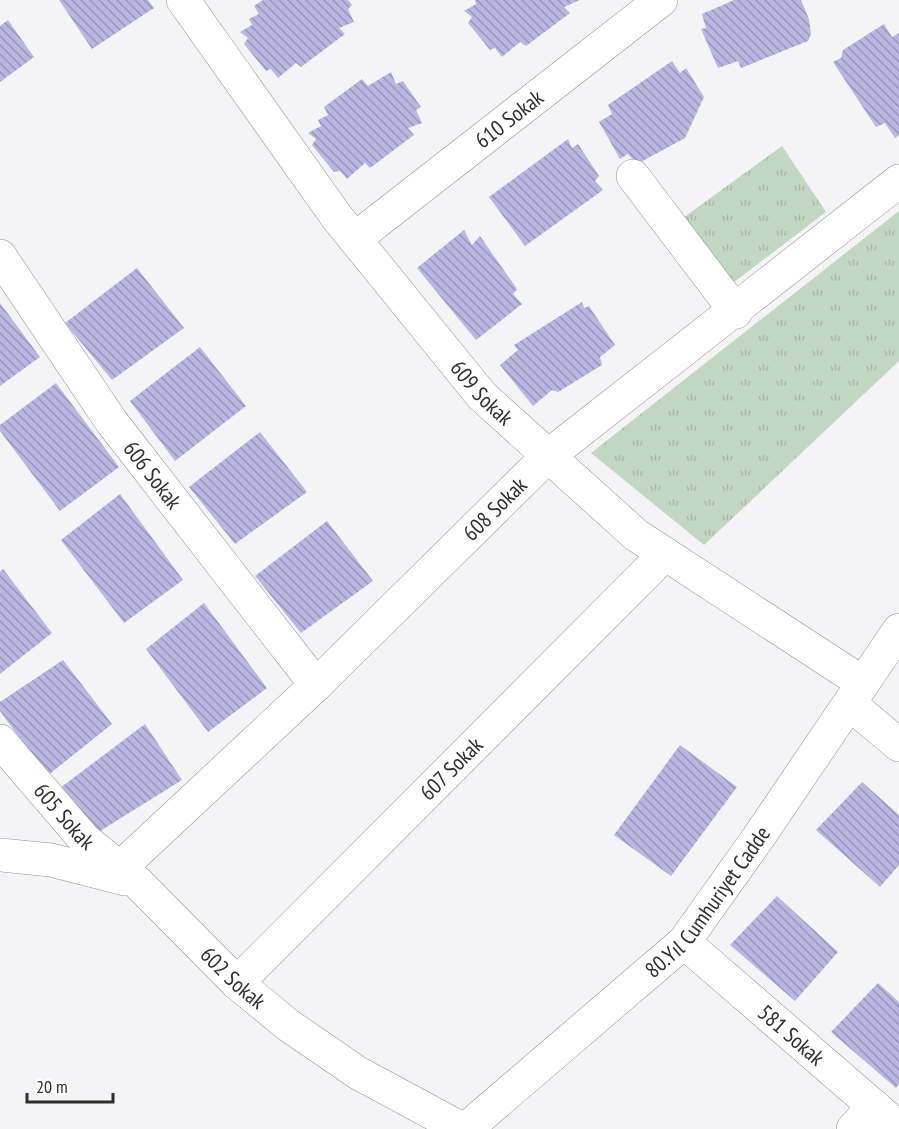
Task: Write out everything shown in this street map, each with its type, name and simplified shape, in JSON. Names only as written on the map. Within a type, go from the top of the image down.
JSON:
[{"type":"street","name":"610 Sokak","points":[[356,238],[661,0]]},
{"type":"street","name":"609 Sokak","points":[[192,4],[336,216],[482,396],[636,536],[665,554],[857,693],[899,745]]},
{"type":"street","points":[[633,176],[736,312]]},
{"type":"street","name":"608 Sokak","points":[[129,876],[316,685],[549,456],[736,312],[899,181]]},
{"type":"street","name":"606 Sokak","points":[[0,256],[111,421],[316,685]]},
{"type":"street","name":"607 Sokak","points":[[237,983],[665,554]]},
{"type":"street","name":"80.Yıl Cumhuriyet Cadde","points":[[464,1129],[684,942],[899,630]]},
{"type":"street","name":"605 Sokak","points":[[0,741],[84,839],[129,876]]},
{"type":"street","points":[[0,855],[51,860],[129,876]]},
{"type":"street","name":"602 Sokak","points":[[129,876],[237,983],[288,1025],[358,1073],[464,1129]]},
{"type":"street","name":"581 Sokak","points":[[684,942],[863,1118],[899,1128]]},
{"type":"green space","points":[[782,146],[826,212],[733,283],[683,218]]},
{"type":"green space","points":[[899,211],[899,361],[704,545],[591,453]]},
{"type":"building","points":[[59,0],[148,0],[154,8],[92,49]]},
{"type":"building","points":[[263,0],[348,0],[352,5],[348,9],[354,22],[339,28],[345,34],[301,67],[296,63],[278,78],[271,69],[266,71],[244,44],[248,38],[240,32],[252,25],[249,19],[259,14],[254,6]]},
{"type":"building","points":[[475,0],[580,0],[564,7],[570,13],[526,46],[520,42],[502,57],[495,48],[490,50],[468,23],[472,17],[464,11],[476,4]]},
{"type":"building","points":[[734,0],[801,0],[809,19],[811,34],[808,41],[741,68],[738,61],[718,68],[701,29],[706,28],[702,14]]},
{"type":"building","points":[[8,20],[34,57],[0,82],[0,26]]},
{"type":"building","points":[[884,24],[892,37],[899,33],[899,135],[895,138],[885,123],[876,127],[833,62],[841,58],[843,50]]},
{"type":"building","points":[[672,61],[680,73],[686,68],[704,97],[685,138],[637,164],[628,154],[620,159],[599,122],[612,114],[608,105]]},
{"type":"building","points":[[391,72],[396,84],[403,81],[421,107],[416,110],[422,123],[408,128],[414,135],[370,168],[365,163],[347,179],[340,171],[334,172],[312,145],[316,139],[308,133],[321,126],[318,120],[328,115],[324,107],[362,79],[368,86]]},
{"type":"building","points":[[568,139],[572,148],[578,144],[599,176],[595,181],[603,190],[525,246],[489,197]]},
{"type":"building","points":[[464,230],[472,245],[480,236],[517,289],[513,294],[522,304],[476,340],[417,268]]},
{"type":"building","points":[[137,268],[184,328],[112,380],[65,323]]},
{"type":"building","points":[[582,302],[584,308],[589,306],[615,345],[600,357],[602,365],[558,392],[552,390],[533,406],[500,365],[518,350],[514,345]]},
{"type":"building","points":[[0,303],[40,357],[0,386]]},
{"type":"building","points":[[200,347],[246,406],[175,461],[130,401]]},
{"type":"building","points":[[56,383],[119,467],[60,511],[0,431],[0,425]]},
{"type":"building","points":[[260,432],[307,492],[235,544],[189,487]]},
{"type":"building","points":[[120,494],[183,580],[124,623],[61,540]]},
{"type":"building","points":[[327,521],[373,581],[301,633],[255,576]]},
{"type":"building","points":[[3,569],[52,633],[0,674],[0,572]]},
{"type":"building","points":[[204,603],[267,688],[208,732],[146,649]]},
{"type":"building","points":[[63,660],[112,724],[47,776],[0,711],[0,702]]},
{"type":"building","points":[[145,724],[182,780],[97,833],[60,788]]},
{"type":"building","points":[[680,745],[737,787],[671,876],[614,835]]},
{"type":"building","points":[[862,782],[899,815],[899,865],[880,887],[816,830]]},
{"type":"building","points":[[777,896],[838,952],[795,1001],[730,945]]},
{"type":"building","points":[[878,983],[899,1002],[899,1084],[896,1088],[831,1032]]}]
